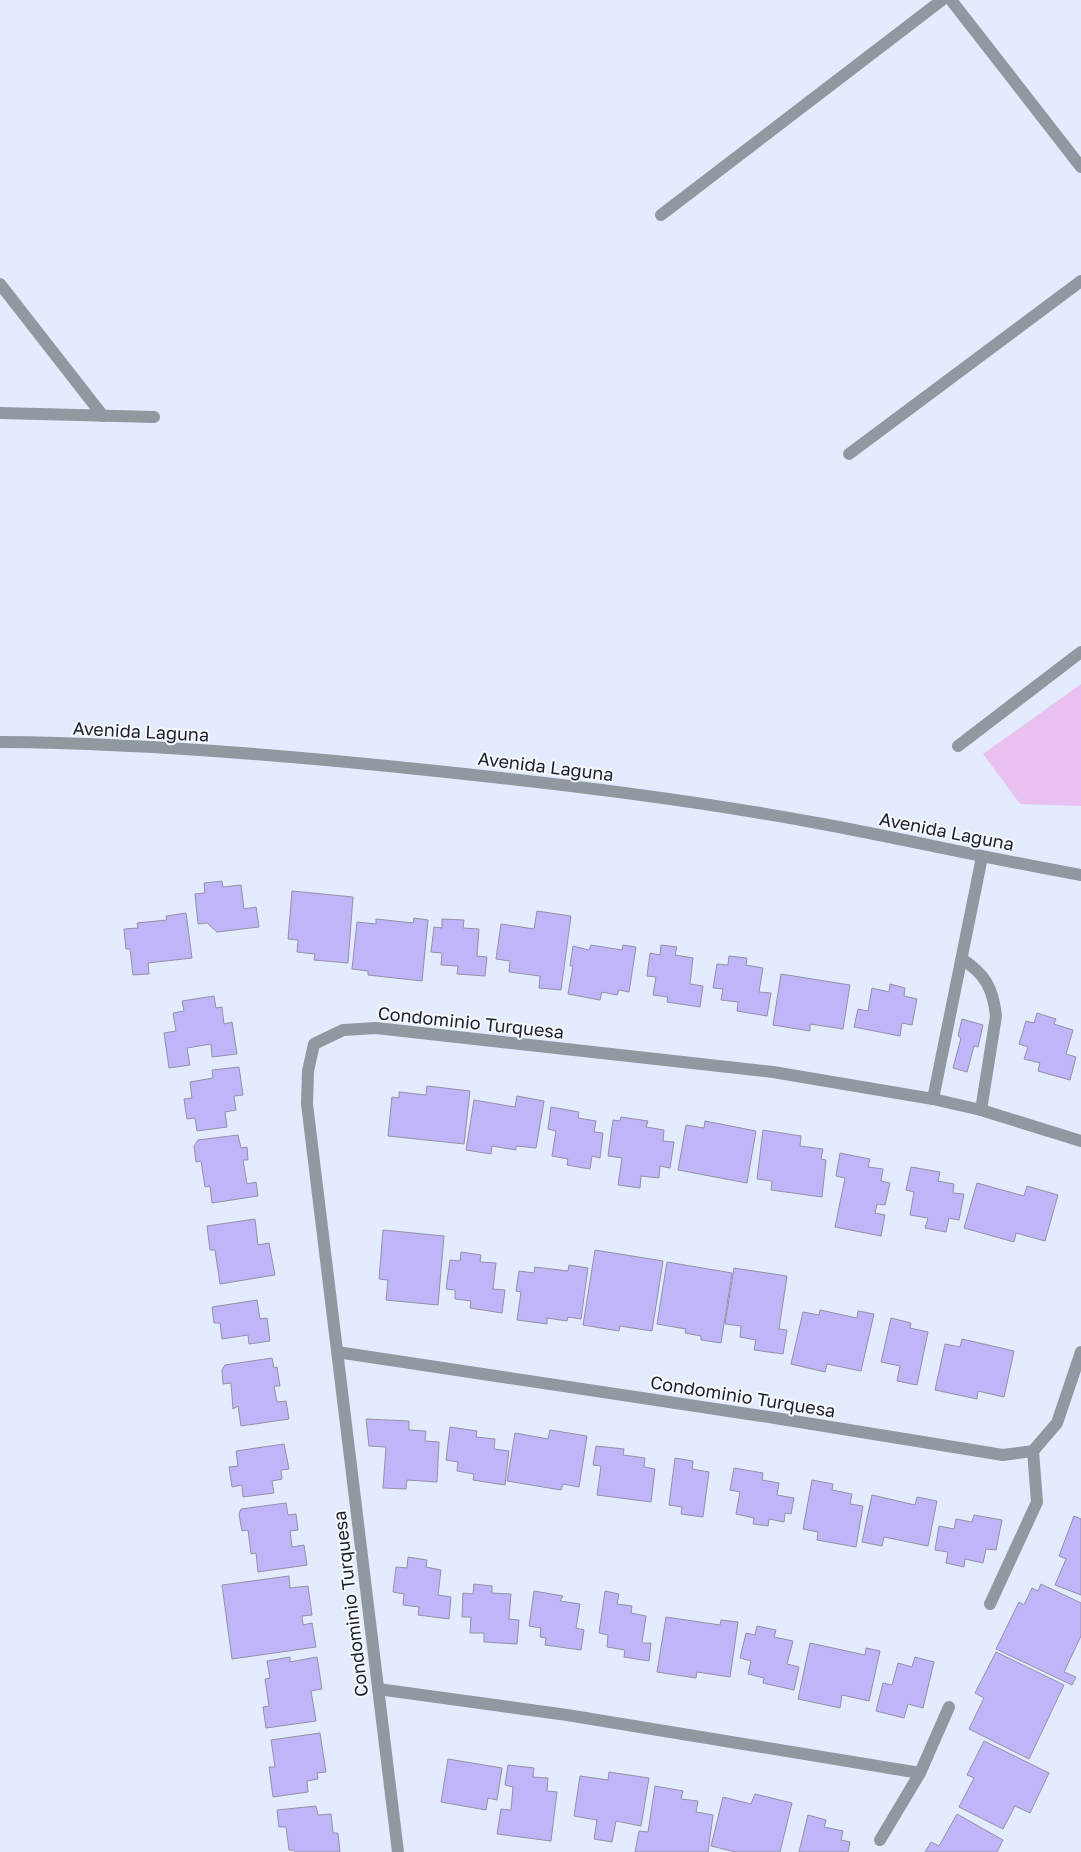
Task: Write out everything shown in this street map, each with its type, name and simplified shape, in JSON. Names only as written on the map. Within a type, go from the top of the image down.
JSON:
[{"type":"street","points":[[661,215],[942,0]]},
{"type":"street","points":[[951,0],[1081,167]]},
{"type":"street","points":[[849,454],[1081,281]]},
{"type":"street","points":[[0,284],[103,416]]},
{"type":"street","points":[[0,413],[154,417]]},
{"type":"street","points":[[958,746],[1081,652]]},
{"type":"street","name":"Avenida Laguna","points":[[0,742],[162,748],[250,754],[513,779],[687,802],[828,825],[982,857],[1081,875]]},
{"type":"street","points":[[933,1099],[982,857]]},
{"type":"street","points":[[962,959],[983,977],[991,989],[996,1016],[982,1110]]},
{"type":"street","name":"Condominio Turquesa","points":[[398,1852],[307,1104],[308,1071],[314,1044],[342,1030],[376,1028],[773,1072],[933,1099],[982,1110],[1081,1141]]},
{"type":"street","name":"Condominio Turquesa","points":[[337,1352],[775,1418],[1003,1456],[1033,1451]]},
{"type":"street","points":[[990,1604],[1037,1502],[1033,1451],[1057,1423],[1081,1352]]},
{"type":"street","points":[[378,1690],[567,1715],[920,1773]]},
{"type":"street","points":[[880,1840],[920,1773],[949,1707]]},
{"type":"shaded area","points":[[1081,684],[1081,806],[1020,804],[983,754]]},
{"type":"building","points":[[222,881],[223,887],[241,885],[244,909],[256,907],[259,927],[217,932],[207,923],[198,924],[195,894],[205,893],[204,883]]},
{"type":"building","points":[[292,891],[353,897],[348,963],[314,960],[315,954],[297,952],[298,940],[288,939]]},
{"type":"building","points":[[537,911],[571,916],[561,990],[539,988],[540,976],[509,972],[510,961],[496,959],[501,924],[534,929]]},
{"type":"building","points":[[186,913],[192,958],[148,963],[149,974],[133,975],[130,949],[126,949],[124,929],[138,928],[137,923],[167,920],[166,916]]},
{"type":"building","points":[[414,918],[428,920],[422,981],[368,975],[368,971],[352,969],[357,922],[376,924],[376,919],[413,923]]},
{"type":"building","points":[[442,919],[464,920],[463,928],[479,929],[477,956],[487,957],[485,976],[457,974],[458,966],[441,965],[442,953],[431,952],[434,927],[442,928]]},
{"type":"building","points":[[591,945],[622,950],[623,945],[636,947],[629,992],[619,990],[617,995],[602,992],[600,1000],[568,994],[573,966],[570,966],[573,946],[589,950]]},
{"type":"building","points":[[661,945],[677,947],[675,955],[693,958],[690,984],[703,986],[700,1007],[667,1002],[668,997],[653,995],[656,977],[647,976],[650,953],[660,955]]},
{"type":"building","points":[[729,956],[747,958],[746,965],[763,968],[759,992],[771,993],[767,1016],[737,1011],[738,1002],[721,1000],[723,989],[713,988],[717,964],[728,965]]},
{"type":"building","points":[[781,974],[850,985],[843,1029],[810,1024],[810,1031],[773,1025]]},
{"type":"building","points":[[890,984],[905,988],[904,996],[917,999],[912,1025],[902,1023],[900,1036],[854,1027],[858,1009],[868,1011],[872,988],[889,992]]},
{"type":"building","points":[[214,996],[216,1008],[222,1007],[224,1024],[232,1022],[237,1054],[212,1057],[211,1044],[187,1048],[190,1065],[169,1068],[164,1033],[176,1031],[173,1013],[184,1011],[182,1001]]},
{"type":"building","points":[[1037,1013],[1056,1019],[1054,1024],[1073,1030],[1066,1054],[1076,1057],[1070,1080],[1038,1071],[1040,1063],[1024,1059],[1028,1047],[1019,1044],[1026,1021],[1034,1023]]},
{"type":"building","points":[[962,1019],[983,1025],[978,1047],[974,1046],[967,1072],[953,1068],[961,1038],[958,1036]]},
{"type":"building","points":[[239,1067],[243,1095],[234,1096],[236,1110],[225,1112],[227,1127],[197,1131],[195,1118],[187,1119],[184,1099],[192,1098],[190,1082],[213,1078],[212,1070]]},
{"type":"building","points":[[427,1086],[470,1091],[464,1144],[388,1136],[392,1097],[399,1098],[399,1092],[426,1095]]},
{"type":"building","points":[[517,1096],[544,1101],[536,1148],[516,1146],[516,1150],[492,1146],[491,1154],[466,1150],[474,1100],[515,1107]]},
{"type":"building","points":[[551,1107],[579,1112],[578,1118],[596,1121],[594,1132],[603,1133],[600,1158],[592,1156],[590,1169],[567,1165],[568,1159],[552,1156],[556,1131],[548,1129]]},
{"type":"building","points":[[621,1117],[648,1121],[646,1127],[664,1130],[663,1141],[674,1142],[670,1168],[660,1166],[659,1178],[641,1176],[640,1188],[618,1185],[622,1158],[608,1156],[613,1120],[620,1121]]},
{"type":"building","points":[[705,1121],[756,1131],[747,1183],[678,1170],[686,1125],[704,1128]]},
{"type":"building","points":[[763,1130],[801,1136],[800,1146],[823,1149],[821,1159],[826,1160],[822,1197],[771,1190],[772,1181],[757,1179]]},
{"type":"building","points":[[238,1135],[241,1148],[247,1147],[248,1160],[243,1160],[247,1184],[256,1182],[258,1196],[212,1203],[210,1186],[205,1187],[201,1161],[196,1162],[194,1146],[198,1140]]},
{"type":"building","points":[[840,1153],[870,1159],[868,1167],[883,1169],[881,1181],[890,1183],[885,1205],[877,1204],[875,1213],[885,1215],[881,1236],[835,1227],[845,1178],[836,1176]]},
{"type":"building","points":[[911,1167],[940,1172],[938,1181],[954,1184],[953,1193],[964,1194],[959,1220],[949,1218],[946,1232],[925,1228],[928,1218],[910,1215],[914,1192],[906,1190]]},
{"type":"building","points":[[977,1183],[1024,1196],[1027,1186],[1058,1195],[1045,1241],[1016,1233],[1014,1242],[964,1228]]},
{"type":"building","points":[[255,1219],[258,1245],[269,1243],[275,1275],[220,1284],[215,1250],[210,1250],[207,1226]]},
{"type":"building","points":[[383,1230],[444,1236],[438,1305],[386,1300],[388,1280],[379,1279]]},
{"type":"building","points":[[595,1250],[663,1261],[652,1331],[620,1326],[619,1331],[583,1325]]},
{"type":"building","points":[[461,1252],[481,1255],[480,1262],[496,1263],[493,1289],[505,1290],[502,1313],[470,1308],[471,1301],[455,1299],[455,1290],[446,1289],[450,1260],[460,1261]]},
{"type":"building","points":[[667,1262],[732,1273],[721,1343],[701,1340],[701,1336],[685,1333],[686,1329],[657,1324]]},
{"type":"building","points":[[569,1265],[588,1268],[581,1319],[568,1317],[567,1321],[547,1318],[547,1324],[517,1320],[521,1292],[516,1291],[519,1271],[534,1273],[535,1267],[568,1271]]},
{"type":"building","points":[[734,1268],[787,1276],[779,1329],[787,1330],[783,1354],[754,1350],[756,1340],[740,1337],[741,1326],[725,1324]]},
{"type":"building","points":[[257,1300],[260,1319],[267,1318],[270,1341],[249,1344],[248,1335],[222,1339],[220,1323],[214,1323],[212,1307]]},
{"type":"building","points":[[820,1310],[857,1318],[858,1311],[874,1314],[861,1371],[827,1364],[825,1372],[791,1364],[803,1312],[819,1315]]},
{"type":"building","points":[[891,1318],[911,1323],[910,1328],[928,1332],[917,1385],[897,1381],[900,1366],[881,1362]]},
{"type":"building","points":[[962,1339],[1014,1351],[1004,1397],[978,1391],[977,1399],[935,1390],[945,1344],[960,1347]]},
{"type":"building","points":[[272,1358],[274,1368],[277,1367],[280,1386],[274,1386],[277,1402],[286,1401],[289,1419],[241,1426],[238,1406],[233,1409],[231,1383],[223,1384],[222,1370],[225,1365]]},
{"type":"building","points":[[366,1419],[409,1421],[409,1430],[426,1431],[425,1441],[439,1442],[437,1482],[407,1480],[406,1489],[383,1488],[386,1447],[369,1446]]},
{"type":"building","points":[[450,1427],[477,1431],[476,1437],[495,1439],[494,1449],[509,1451],[505,1485],[473,1480],[474,1474],[457,1471],[458,1462],[446,1460]]},
{"type":"building","points":[[550,1430],[587,1436],[579,1487],[563,1484],[561,1490],[507,1481],[515,1433],[548,1439]]},
{"type":"building","points":[[284,1444],[289,1469],[281,1470],[282,1479],[272,1481],[274,1493],[243,1497],[242,1485],[232,1487],[229,1467],[238,1466],[236,1451]]},
{"type":"building","points":[[596,1446],[624,1449],[623,1455],[645,1458],[644,1467],[655,1469],[651,1502],[597,1495],[601,1466],[593,1465]]},
{"type":"building","points":[[675,1458],[693,1461],[692,1469],[709,1472],[703,1517],[681,1514],[682,1507],[669,1505]]},
{"type":"building","points":[[734,1468],[763,1473],[762,1480],[779,1483],[777,1495],[794,1498],[791,1514],[785,1513],[784,1522],[769,1519],[768,1526],[753,1524],[754,1518],[736,1514],[740,1492],[730,1490]]},
{"type":"building","points":[[812,1480],[833,1484],[832,1490],[852,1494],[850,1504],[863,1506],[856,1547],[817,1540],[818,1532],[803,1529]]},
{"type":"building","points":[[872,1495],[915,1505],[917,1497],[937,1501],[928,1546],[884,1537],[882,1546],[862,1542]]},
{"type":"building","points":[[286,1503],[288,1515],[296,1514],[298,1530],[290,1531],[292,1547],[304,1545],[307,1565],[258,1572],[256,1553],[251,1554],[248,1530],[242,1531],[239,1514],[241,1509]]},
{"type":"building","points":[[974,1515],[1002,1520],[996,1550],[986,1549],[983,1563],[965,1559],[964,1567],[946,1563],[948,1552],[935,1550],[939,1526],[954,1529],[956,1519],[972,1522]]},
{"type":"building","points":[[1074,1516],[1081,1519],[1081,1595],[1055,1585],[1066,1559],[1059,1556]]},
{"type":"building","points":[[408,1557],[427,1560],[426,1567],[441,1570],[438,1595],[451,1597],[449,1619],[418,1615],[419,1607],[403,1605],[404,1594],[393,1592],[396,1567],[407,1568]]},
{"type":"building","points":[[289,1576],[290,1588],[308,1586],[312,1615],[302,1616],[303,1625],[312,1623],[316,1647],[232,1659],[222,1585]]},
{"type":"building","points":[[474,1584],[492,1586],[492,1593],[511,1594],[509,1619],[519,1620],[517,1644],[484,1642],[484,1633],[470,1633],[471,1617],[462,1617],[463,1593],[473,1594]]},
{"type":"building","points":[[1041,1584],[1081,1603],[1081,1636],[1064,1672],[1076,1677],[1072,1685],[996,1649],[1019,1602],[1024,1605],[1032,1588],[1038,1591]]},
{"type":"building","points":[[534,1591],[563,1596],[560,1601],[580,1604],[576,1628],[584,1630],[581,1650],[545,1645],[546,1638],[540,1637],[541,1628],[529,1626]]},
{"type":"building","points":[[605,1591],[619,1594],[617,1604],[632,1606],[631,1613],[646,1616],[642,1643],[651,1643],[649,1661],[624,1657],[625,1650],[607,1647],[608,1635],[599,1633]]},
{"type":"building","points":[[666,1617],[720,1625],[721,1620],[738,1622],[730,1677],[697,1672],[696,1678],[657,1672]]},
{"type":"building","points":[[757,1626],[776,1630],[774,1637],[793,1641],[787,1664],[799,1667],[794,1690],[763,1683],[764,1678],[748,1674],[751,1661],[740,1658],[746,1633],[755,1635]]},
{"type":"building","points":[[810,1643],[865,1655],[866,1648],[880,1651],[869,1701],[842,1695],[840,1708],[798,1699]]},
{"type":"building","points":[[996,1652],[1064,1685],[1029,1759],[969,1729],[984,1698],[975,1693]]},
{"type":"building","points":[[290,1657],[290,1662],[317,1657],[322,1689],[311,1691],[316,1721],[266,1728],[263,1707],[269,1706],[265,1679],[270,1678],[267,1661]]},
{"type":"building","points":[[915,1657],[934,1662],[923,1708],[908,1704],[904,1718],[876,1711],[883,1683],[892,1685],[898,1663],[912,1667]]},
{"type":"building","points":[[320,1733],[326,1772],[317,1773],[318,1779],[307,1781],[308,1792],[273,1797],[269,1767],[275,1767],[271,1740]]},
{"type":"building","points":[[984,1741],[1049,1773],[1030,1813],[1015,1806],[1003,1829],[959,1807],[974,1778],[967,1775]]},
{"type":"building","points":[[448,1759],[502,1768],[497,1800],[488,1798],[486,1810],[441,1802]]},
{"type":"building","points":[[508,1765],[534,1768],[533,1777],[548,1778],[547,1791],[557,1792],[551,1841],[497,1834],[501,1809],[511,1810],[513,1787],[505,1785]]},
{"type":"building","points":[[609,1772],[649,1778],[641,1826],[616,1821],[612,1842],[594,1839],[597,1820],[574,1816],[580,1776],[608,1780]]},
{"type":"building","points":[[655,1786],[683,1791],[681,1799],[698,1801],[696,1812],[713,1815],[708,1852],[635,1852],[639,1831],[648,1832]]},
{"type":"building","points":[[755,1794],[792,1803],[780,1852],[736,1852],[711,1846],[723,1797],[751,1804]]},
{"type":"building","points":[[316,1806],[318,1815],[331,1814],[333,1833],[338,1833],[340,1852],[295,1852],[294,1850],[289,1850],[286,1827],[279,1827],[277,1810]]},
{"type":"building","points":[[957,1814],[1003,1840],[997,1852],[925,1852],[931,1842],[939,1846]]},
{"type":"building","points":[[808,1815],[826,1820],[824,1827],[843,1831],[841,1840],[850,1842],[848,1852],[799,1852]]}]
